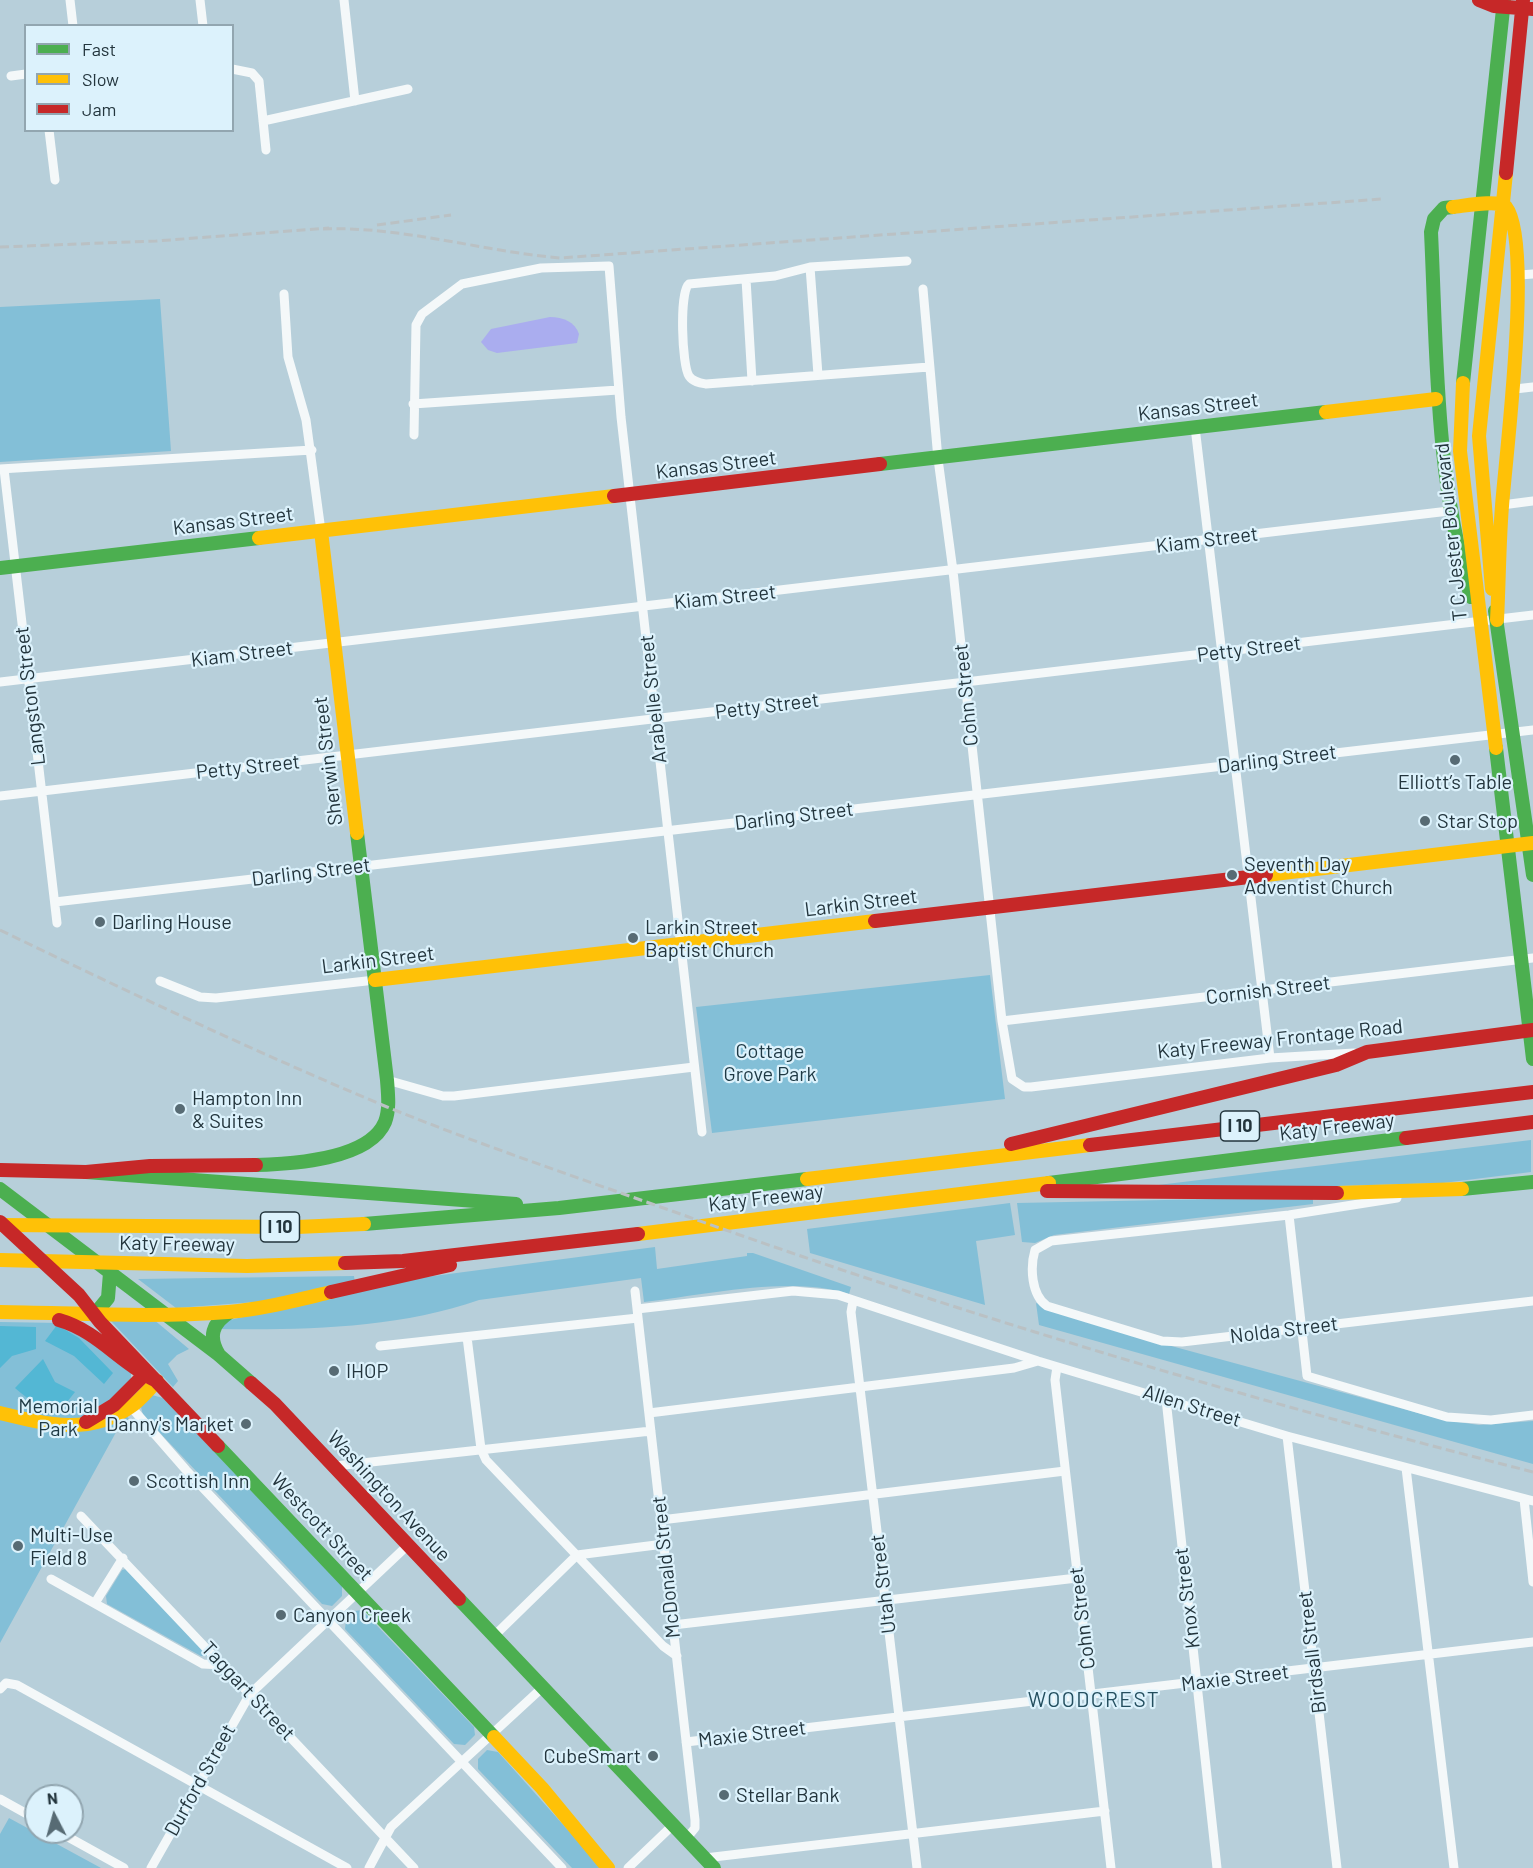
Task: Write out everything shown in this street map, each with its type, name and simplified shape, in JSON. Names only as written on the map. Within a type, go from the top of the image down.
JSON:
[{"type":"main road","points":[[1479,0],[1487,5],[1533,9]]},
{"type":"main road","name":"T C Jester Boulevard","points":[[1504,0],[1460,422],[1462,483],[1498,776],[1507,847],[1527,959],[1532,1054]]},
{"type":"main road","name":"T C Jester Boulevard","points":[[1523,0],[1479,436],[1483,506],[1497,620],[1512,732],[1531,844],[1533,874]]},
{"type":"main road","points":[[1479,622],[1463,575],[1449,511],[1436,399],[1431,232],[1436,215],[1449,206],[1503,204],[1516,224],[1527,275],[1502,505],[1497,620]]},
{"type":"main road","name":"Kansas Street","points":[[0,568],[1436,399]]},
{"type":"main road","name":"Sherwin Street","points":[[86,1172],[128,1167],[294,1162],[342,1153],[374,1137],[386,1122],[388,1114],[387,1080],[321,531]]},
{"type":"main road","points":[[1498,776],[1518,769]]},
{"type":"main road","name":"Larkin Street","points":[[375,980],[1531,844]]},
{"type":"main road","name":"Katy Freeway Frontage Road","points":[[1367,1052],[1531,1030]]},
{"type":"main road","points":[[946,1160],[1335,1065],[1367,1052]]},
{"type":"main road","name":"Katy Freeway","points":[[0,1223],[297,1227],[415,1221],[559,1208],[946,1160],[1533,1092]]},
{"type":"main road","name":"Katy Freeway","points":[[0,1260],[247,1266],[403,1261],[521,1249],[1533,1122]]},
{"type":"main road","points":[[0,1170],[86,1172],[559,1208]]},
{"type":"main road","points":[[996,1189],[1137,1194],[1368,1193],[1462,1189],[1533,1182]]},
{"type":"main road","name":"Washington Avenue","points":[[0,1189],[114,1280],[168,1315],[268,1398],[335,1466],[709,1863]]},
{"type":"main road","name":"Westcott Street","points":[[0,1223],[79,1295],[158,1382],[542,1788],[608,1868]]},
{"type":"main road","points":[[0,1312],[168,1315],[230,1312],[267,1307],[521,1249]]},
{"type":"main road","points":[[95,1314],[108,1298],[114,1280]]},
{"type":"main road","points":[[219,1355],[212,1345],[213,1327],[218,1318],[230,1312]]},
{"type":"main road","points":[[0,1413],[51,1426],[100,1423],[131,1407],[158,1382],[143,1376],[110,1345],[89,1331],[44,1314]]},
{"type":"main road","points":[[84,1424],[114,1405],[143,1376]]},
{"type":"street","points":[[70,0],[73,24]]},
{"type":"street","points":[[200,0],[203,24]]},
{"type":"street","points":[[344,0],[355,101]]},
{"type":"street","points":[[234,69],[252,73],[259,81],[266,150]]},
{"type":"street","points":[[11,76],[24,74]]},
{"type":"street","points":[[263,122],[408,89]]},
{"type":"street","points":[[49,132],[55,180]]},
{"type":"street","points":[[907,261],[810,267],[775,276],[694,282],[684,287],[682,300],[686,370],[693,380],[706,384],[929,367]]},
{"type":"street","name":"Arabelle Street","points":[[413,404],[417,319],[453,289],[476,281],[541,268],[609,266],[618,390],[702,1132]]},
{"type":"street","points":[[810,267],[818,375]]},
{"type":"street","points":[[746,279],[752,381]]},
{"type":"street","name":"Cohn Street","points":[[923,289],[938,459],[953,571],[1002,1021],[1010,1071],[1015,1082],[1031,1087]]},
{"type":"street","name":"Sherwin Street","points":[[284,294],[288,357],[312,450],[321,531]]},
{"type":"street","points":[[1515,389],[1533,387]]},
{"type":"street","points":[[414,435],[413,404],[618,390]]},
{"type":"street","points":[[1195,427],[1270,1058]]},
{"type":"street","points":[[2,469],[312,450]]},
{"type":"street","name":"Langston Street","points":[[2,469],[57,923]]},
{"type":"street","points":[[1502,505],[1533,501]]},
{"type":"street","name":"Kiam Street","points":[[0,682],[1449,511]]},
{"type":"street","name":"Petty Street","points":[[0,796],[1533,615]]},
{"type":"street","name":"Darling Street","points":[[55,902],[1533,730]]},
{"type":"street","name":"Cornish Street","points":[[1002,1021],[1527,959]]},
{"type":"street","name":"Larkin Street","points":[[160,981],[200,997],[216,998],[375,980]]},
{"type":"street","name":"Katy Freeway Frontage Road","points":[[1031,1087],[1270,1058],[1367,1052]]},
{"type":"street","points":[[387,1080],[444,1096],[454,1096],[694,1067]]},
{"type":"street","points":[[1462,1189],[1289,1215],[1307,1376],[1447,1417],[1485,1420],[1533,1415]]},
{"type":"street","name":"Nolda Street","points":[[1289,1215],[1051,1242],[1035,1250],[1032,1263],[1036,1291],[1041,1302],[1162,1341],[1203,1340],[1533,1301]]},
{"type":"street","name":"McDonald Street","points":[[635,1291],[695,1820],[695,1828],[686,1839]]},
{"type":"street","name":"Allen Street","points":[[380,1346],[467,1337],[793,1291],[814,1291],[853,1300],[1057,1367],[1287,1436],[1528,1500]]},
{"type":"street","name":"Utah Street","points":[[853,1300],[851,1312],[917,1868]]},
{"type":"street","points":[[467,1337],[481,1449],[486,1460],[663,1646],[676,1656]]},
{"type":"street","points":[[649,1413],[1014,1368],[1038,1361]]},
{"type":"street","name":"Cohn Street","points":[[1057,1367],[1056,1380],[1065,1471],[1111,1868]]},
{"type":"street","name":"Knox Street","points":[[1166,1399],[1217,1868]]},
{"type":"street","points":[[131,1407],[186,1470],[562,1868]]},
{"type":"street","points":[[335,1466],[651,1431]]},
{"type":"street","name":"Birdsall Street","points":[[1287,1436],[1337,1868]]},
{"type":"street","points":[[1406,1468],[1454,1868]]},
{"type":"street","points":[[661,1520],[1065,1471]]},
{"type":"street","points":[[1528,1500],[1533,1582]]},
{"type":"street","name":"Taggart Street","points":[[81,1516],[414,1868]]},
{"type":"street","points":[[494,1636],[577,1555],[664,1544]]},
{"type":"street","name":"Durford Street","points":[[151,1868],[249,1694],[408,1545]]},
{"type":"street","points":[[95,1603],[123,1558]]},
{"type":"street","points":[[673,1625],[1077,1578]]},
{"type":"street","points":[[51,1579],[203,1664],[223,1665]]},
{"type":"street","name":"Maxie Street","points":[[686,1742],[1533,1642]]},
{"type":"street","points":[[0,1689],[6,1683],[17,1685],[347,1868]]},
{"type":"street","points":[[369,1868],[391,1827],[543,1687]]},
{"type":"street","points":[[0,1799],[24,1812]]},
{"type":"street","points":[[709,1863],[912,1834],[1105,1811]]},
{"type":"street","points":[[628,1868],[673,1825]]},
{"type":"street","points":[[81,1844],[124,1868]]},
{"type":"green space","points":[[160,299],[171,451],[0,462],[0,307]]},
{"type":"green space","name":"Cottage Grove Park","points":[[990,975],[1005,1099],[712,1133],[696,1007]]},
{"type":"green space","points":[[1531,1140],[1531,1172],[1443,1183],[1159,1191],[1158,1185]]},
{"type":"green space","points":[[1313,1197],[1313,1204],[1054,1235],[1035,1243],[1022,1242],[1017,1203]]},
{"type":"green space","points":[[1010,1203],[1015,1235],[976,1241],[985,1305],[810,1253],[807,1229]]},
{"type":"green space","points":[[655,1247],[657,1269],[747,1256],[747,1253],[753,1253],[851,1287],[849,1294],[801,1286],[775,1286],[644,1302],[641,1278],[479,1300],[415,1317],[349,1326],[217,1329],[221,1322],[403,1280]]},
{"type":"green space","points":[[354,1276],[355,1283],[269,1301],[176,1308],[138,1279]]},
{"type":"green space","points":[[1036,1303],[1164,1344],[1444,1420],[1479,1425],[1533,1421],[1533,1464],[1039,1325]]},
{"type":"green space","points":[[153,1319],[189,1349],[177,1355],[168,1364],[178,1381],[173,1387],[111,1321]]},
{"type":"green space","name":"Memorial Park","points":[[0,1322],[60,1323],[74,1327],[131,1373],[131,1380],[113,1398],[129,1419],[120,1425],[0,1643]]},
{"type":"green space","points":[[152,1395],[163,1398],[342,1586],[342,1596],[332,1606],[322,1604],[143,1415],[141,1407]]},
{"type":"green space","points":[[126,1569],[207,1653],[207,1656],[201,1656],[107,1604],[106,1596],[122,1570]]},
{"type":"green space","points":[[362,1610],[474,1727],[475,1735],[465,1745],[454,1744],[345,1629],[346,1620],[355,1611]]},
{"type":"green space","points":[[487,1750],[498,1752],[602,1868],[572,1868],[478,1769],[478,1759]]},
{"type":"green space","points":[[9,1818],[24,1826],[24,1844],[57,1844],[101,1868],[0,1868],[0,1834]]},
{"type":"shaded area","points":[[550,317],[564,319],[575,326],[579,334],[577,343],[497,353],[488,350],[481,342],[491,329]]},
{"type":"shaded area","points":[[57,1325],[79,1338],[113,1373],[104,1384],[74,1356],[45,1341]]},
{"type":"shaded area","points":[[0,1326],[36,1327],[36,1349],[12,1356],[0,1368]]},
{"type":"shaded area","points":[[43,1359],[55,1382],[75,1392],[67,1402],[39,1403],[15,1388]]},
{"type":"railway","points":[[323,229],[382,231],[560,258],[1382,199]]},
{"type":"railway","points":[[377,225],[451,215]]},
{"type":"railway","points":[[0,247],[156,241],[329,228]]},
{"type":"railway","points":[[0,930],[192,1021],[338,1086],[493,1148],[778,1248],[1099,1352],[1315,1414],[1533,1472]]},
{"type":"traffic: fast","points":[[1463,383],[1504,0]]},
{"type":"traffic: fast","points":[[1453,207],[1444,208],[1434,219],[1431,232],[1437,371],[1450,506],[1471,597]]},
{"type":"traffic: fast","points":[[880,464],[1326,412]]},
{"type":"traffic: fast","points":[[0,568],[259,538]]},
{"type":"traffic: fast","points":[[1495,611],[1533,875]]},
{"type":"traffic: fast","points":[[1496,748],[1533,1059]]},
{"type":"traffic: fast","points":[[256,1165],[308,1161],[346,1152],[363,1145],[376,1135],[387,1117],[387,1080],[357,833]]},
{"type":"traffic: fast","points":[[1049,1183],[1406,1138]]},
{"type":"traffic: fast","points":[[86,1172],[516,1204]]},
{"type":"traffic: fast","points":[[364,1224],[559,1208],[807,1179]]},
{"type":"traffic: fast","points":[[1462,1189],[1533,1182]]},
{"type":"traffic: fast","points":[[0,1189],[219,1355],[251,1383]]},
{"type":"traffic: fast","points":[[95,1314],[108,1298],[110,1273]]},
{"type":"traffic: fast","points":[[219,1355],[214,1342],[214,1331],[219,1321],[230,1312]]},
{"type":"traffic: fast","points":[[218,1446],[494,1737]]},
{"type":"traffic: fast","points":[[459,1599],[714,1868]]},
{"type":"traffic: slow","points":[[1492,589],[1479,436],[1506,173]]},
{"type":"traffic: slow","points":[[1453,207],[1496,203],[1506,207],[1514,227],[1518,303],[1501,520],[1497,620]]},
{"type":"traffic: slow","points":[[1463,383],[1460,451],[1496,748]]},
{"type":"traffic: slow","points":[[1326,412],[1436,399]]},
{"type":"traffic: slow","points":[[259,538],[614,496]]},
{"type":"traffic: slow","points":[[321,531],[357,833]]},
{"type":"traffic: slow","points":[[1266,875],[1533,843]]},
{"type":"traffic: slow","points":[[375,980],[875,921]]},
{"type":"traffic: slow","points":[[807,1179],[1090,1145]]},
{"type":"traffic: slow","points":[[638,1234],[1049,1183]]},
{"type":"traffic: slow","points":[[1337,1193],[1462,1189]]},
{"type":"traffic: slow","points":[[0,1225],[297,1227],[364,1224]]},
{"type":"traffic: slow","points":[[0,1260],[247,1266],[345,1263]]},
{"type":"traffic: slow","points":[[0,1312],[200,1314],[254,1309],[331,1292]]},
{"type":"traffic: slow","points":[[0,1413],[50,1424],[83,1425],[99,1422],[134,1404],[157,1381]]},
{"type":"traffic: slow","points":[[494,1737],[542,1788],[608,1868]]},
{"type":"traffic: jam","points":[[1479,0],[1494,6],[1533,9]]},
{"type":"traffic: jam","points":[[1506,173],[1523,0]]},
{"type":"traffic: jam","points":[[614,496],[880,464]]},
{"type":"traffic: jam","points":[[875,921],[1266,875]]},
{"type":"traffic: jam","points":[[1367,1052],[1533,1030]]},
{"type":"traffic: jam","points":[[1011,1144],[1336,1065],[1367,1052]]},
{"type":"traffic: jam","points":[[1090,1145],[1533,1092]]},
{"type":"traffic: jam","points":[[1406,1138],[1533,1122]]},
{"type":"traffic: jam","points":[[0,1170],[86,1172],[150,1166],[256,1165]]},
{"type":"traffic: jam","points":[[1047,1191],[1337,1193]]},
{"type":"traffic: jam","points":[[0,1222],[79,1295],[100,1322],[218,1446]]},
{"type":"traffic: jam","points":[[345,1263],[403,1261],[638,1234]]},
{"type":"traffic: jam","points":[[331,1292],[450,1265]]},
{"type":"traffic: jam","points":[[59,1320],[86,1332],[132,1366],[157,1381]]},
{"type":"traffic: jam","points":[[86,1422],[114,1405],[143,1376]]},
{"type":"traffic: jam","points":[[251,1383],[275,1404],[459,1599]]},
{"type":"place","name":"Elliott’s Table","points":[[1455,760]]},
{"type":"place","name":"Star Stop","points":[[1425,821]]},
{"type":"place","name":"Seventh Day Adventist Church","points":[[1232,875]]},
{"type":"place","name":"Darling House","points":[[100,922]]},
{"type":"place","name":"Larkin Street Baptist Church","points":[[633,938]]},
{"type":"place","name":"Hampton Inn & Suites","points":[[180,1109]]},
{"type":"place","name":"IHOP","points":[[334,1371]]},
{"type":"place","name":"Danny's Market","points":[[246,1424]]},
{"type":"place","name":"Scottish Inn","points":[[134,1481]]},
{"type":"place","name":"Multi-Use Field 8","points":[[18,1546]]},
{"type":"place","name":"Canyon Creek","points":[[281,1615]]},
{"type":"place","name":"CubeSmart","points":[[653,1756]]},
{"type":"place","name":"Stellar Bank","points":[[724,1795]]},
{"type":"district","name":"WOODCREST","points":[[1094,1700]]}]
